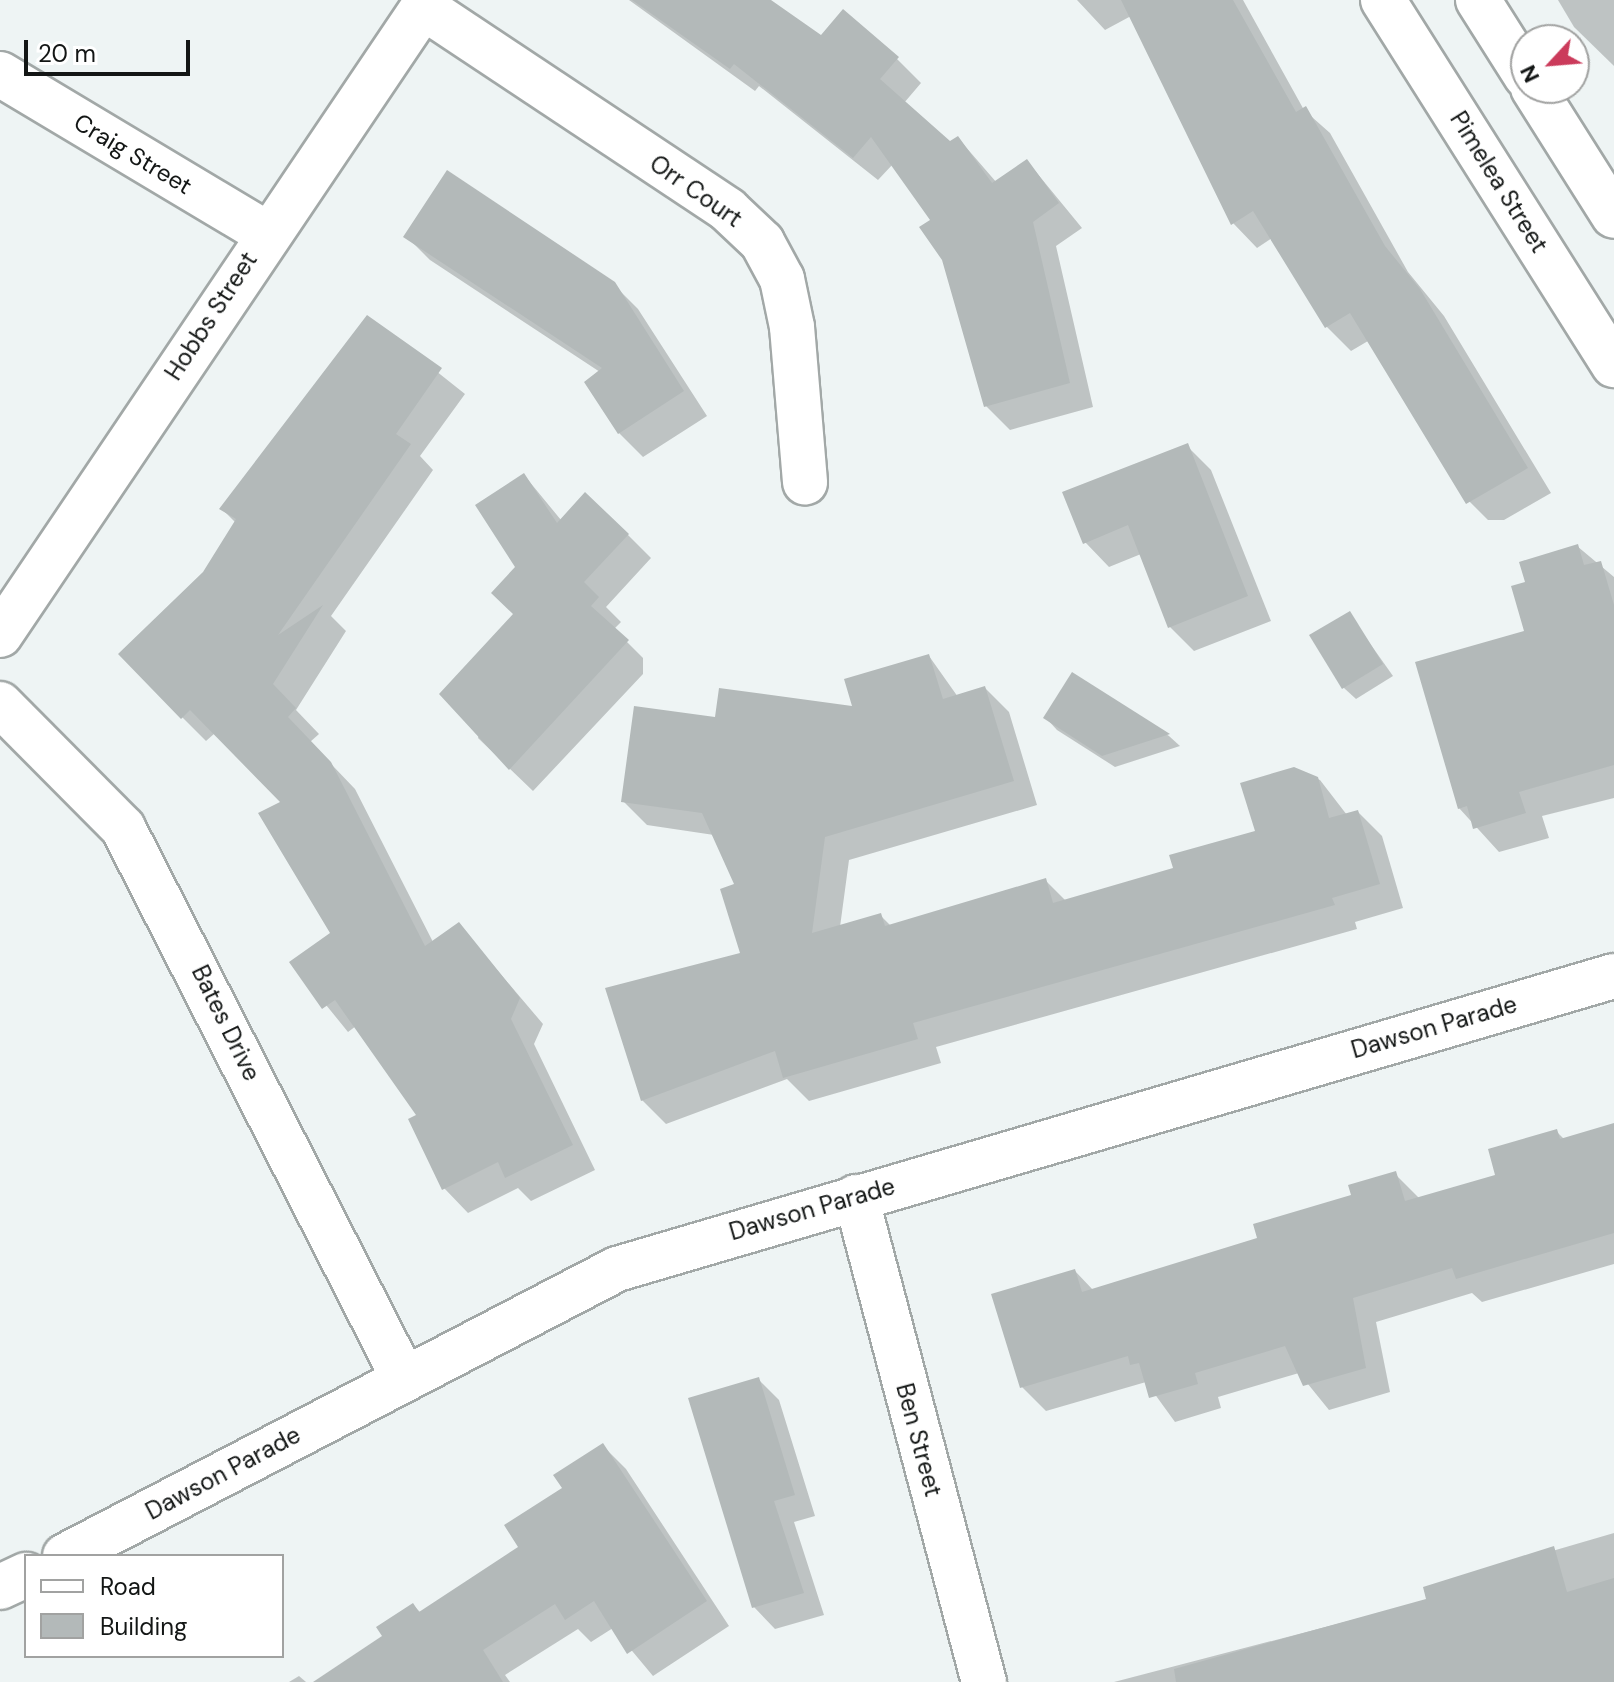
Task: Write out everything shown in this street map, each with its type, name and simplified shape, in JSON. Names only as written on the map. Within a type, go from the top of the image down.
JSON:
[{"type":"street","name":"Pimelea Street","points":[[1383,0],[1614,365]]},
{"type":"street","points":[[1478,0],[1510,51]]},
{"type":"street","name":"Hobbs Street","points":[[0,635],[266,233],[425,4]]},
{"type":"street","name":"Orr Court","points":[[425,4],[728,210],[762,242],[782,279],[792,327],[805,482]]},
{"type":"street","name":"Craig Street","points":[[0,74],[266,233]]},
{"type":"street","points":[[1543,104],[1614,216]]},
{"type":"street","name":"Bates Drive","points":[[0,704],[108,809],[145,865],[403,1377]]},
{"type":"street","name":"Dawson Parade","points":[[69,1554],[403,1377],[617,1269],[1611,974]]},
{"type":"street","name":"Ben Street","points":[[856,1197],[984,1682]]},
{"type":"street","points":[[0,1587],[24,1576]]},
{"type":"building","points":[[632,0],[771,0],[821,35],[843,9],[899,57],[880,79],[950,141],[958,136],[992,183],[1027,159],[1059,203],[1033,222],[1070,383],[984,407],[942,260],[919,227],[930,220],[871,137],[853,158],[734,64],[730,69]]},
{"type":"building","points":[[1121,0],[1233,0],[1296,112],[1306,106],[1385,246],[1420,289],[1528,468],[1466,504],[1350,313],[1325,328],[1253,211],[1231,225]]},
{"type":"building","points":[[447,170],[615,282],[684,391],[618,434],[584,382],[602,368],[403,237]]},
{"type":"building","points":[[367,315],[442,368],[396,434],[411,444],[278,635],[323,605],[273,684],[296,708],[288,717],[331,762],[425,946],[459,922],[520,998],[511,1019],[573,1145],[505,1178],[498,1162],[442,1190],[408,1119],[416,1115],[335,1000],[322,1009],[289,962],[330,933],[258,813],[280,802],[190,710],[181,719],[118,654],[203,572],[236,519],[219,509]]},
{"type":"building","points":[[1188,443],[1248,596],[1168,628],[1128,525],[1083,544],[1062,492]]},
{"type":"building","points":[[524,473],[557,523],[585,492],[629,534],[584,582],[599,597],[591,606],[629,640],[509,770],[439,694],[513,614],[491,593],[515,567],[475,505]]},
{"type":"building","points":[[1578,544],[1584,565],[1601,561],[1614,605],[1614,765],[1519,792],[1526,813],[1473,829],[1467,806],[1458,809],[1415,662],[1524,631],[1511,586],[1525,582],[1519,562]]},
{"type":"building","points":[[1350,611],[1383,664],[1342,689],[1309,635]]},
{"type":"building","points":[[929,654],[943,699],[985,686],[1014,781],[825,837],[812,933],[881,913],[885,926],[1046,878],[1053,903],[1173,868],[1169,855],[1255,831],[1240,783],[1294,767],[1318,777],[1329,818],[1358,810],[1380,884],[1332,898],[1335,905],[913,1023],[918,1039],[783,1078],[775,1051],[641,1101],[605,988],[740,953],[720,889],[734,884],[702,813],[621,802],[634,706],[715,717],[719,688],[852,706],[844,679]]},
{"type":"building","points":[[1072,672],[1170,734],[1102,756],[1043,718]]},
{"type":"building","points":[[1614,1123],[1614,1233],[1456,1279],[1452,1268],[1353,1298],[1366,1368],[1303,1386],[1285,1346],[1195,1373],[1198,1384],[1149,1398],[1139,1363],[1130,1365],[1128,1356],[1020,1388],[991,1294],[1075,1269],[1082,1292],[1257,1238],[1253,1224],[1351,1195],[1348,1185],[1396,1171],[1405,1201],[1495,1175],[1488,1149],[1557,1129],[1560,1139]]},
{"type":"building","points":[[759,1377],[795,1495],[774,1501],[804,1593],[752,1608],[688,1398]]},
{"type":"building","points":[[603,1443],[707,1601],[627,1654],[594,1601],[565,1620],[555,1604],[483,1650],[503,1682],[313,1682],[382,1636],[376,1627],[413,1603],[419,1612],[518,1547],[504,1525],[562,1488],[553,1475]]},
{"type":"building","points":[[1554,1546],[1567,1592],[1614,1578],[1614,1682],[1176,1682],[1174,1669],[1426,1599],[1423,1587]]}]
